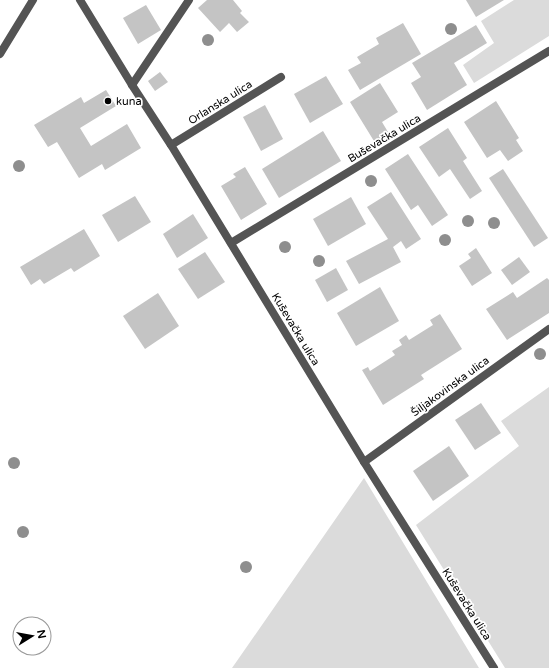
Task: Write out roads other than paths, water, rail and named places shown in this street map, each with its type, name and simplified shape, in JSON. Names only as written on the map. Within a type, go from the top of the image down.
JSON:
[{"type":"street","points":[[0,54],[33,0]]},
{"type":"street","name":"Kuševačka ulica","points":[[80,0],[171,145],[364,462],[494,668]]},
{"type":"street","points":[[132,85],[189,0]]},
{"type":"street","name":"Buševačka ulica","points":[[231,243],[549,51]]},
{"type":"street","name":"Orlanska ulica","points":[[171,145],[281,77]]},
{"type":"street","name":"Šiljakovinska ulica","points":[[364,462],[549,329]]},
{"type":"place","name":"kuna","points":[[108,101]]}]
